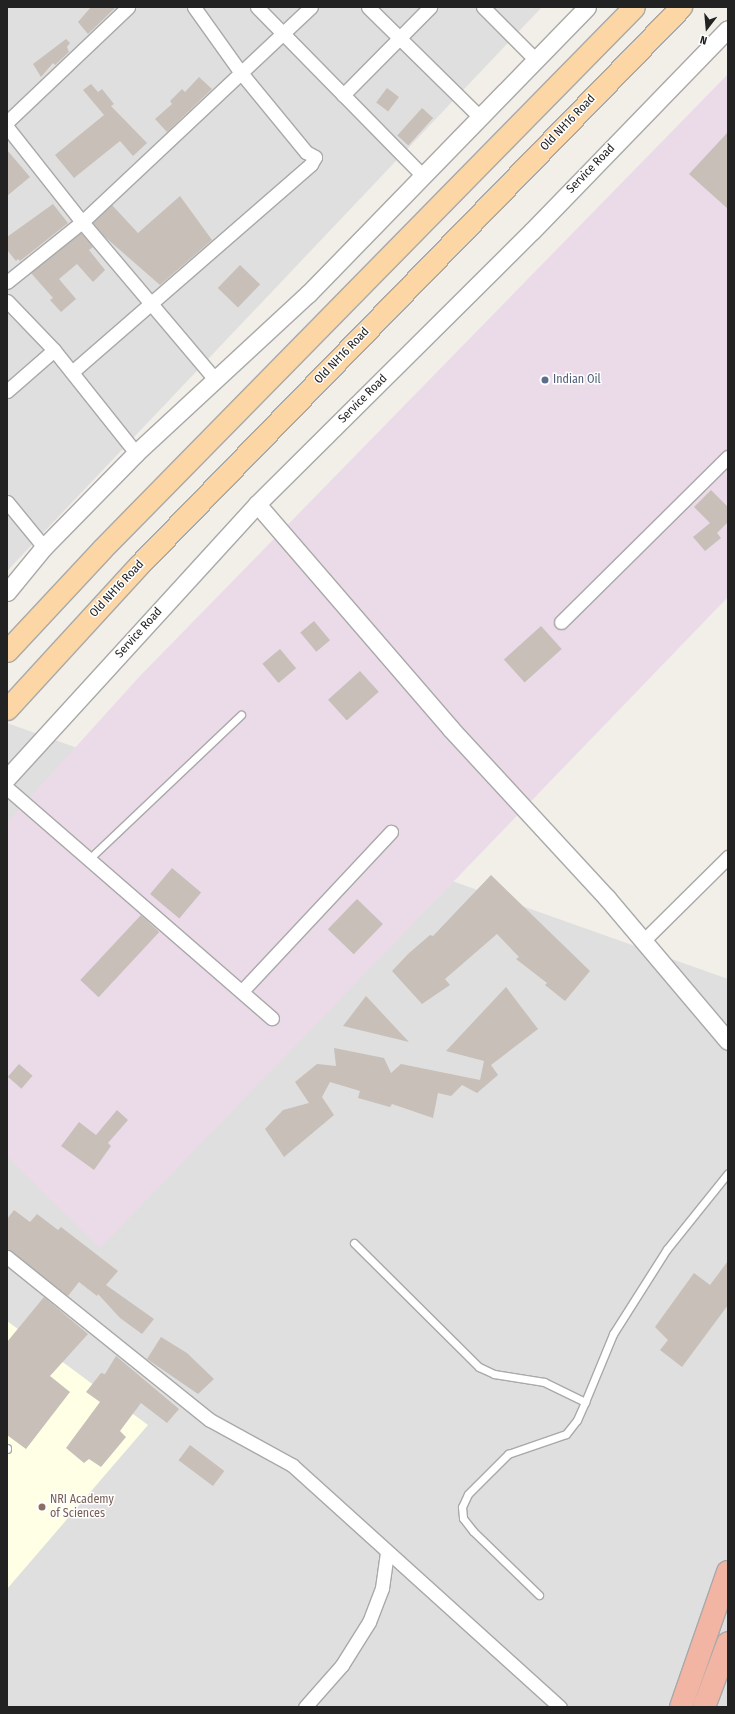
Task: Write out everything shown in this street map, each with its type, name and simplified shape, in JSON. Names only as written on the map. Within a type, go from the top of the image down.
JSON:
[{"type":"highway","points":[[681,1707],[728,1572]]},
{"type":"highway","points":[[704,1707],[728,1643]]},
{"type":"main road","points":[[7,651],[102,549],[634,7]]},
{"type":"main road","name":"Old NH16 Road","points":[[7,709],[139,565],[681,7]]},
{"type":"street","points":[[7,122],[128,7]]},
{"type":"street","points":[[72,372],[311,164],[314,157],[306,152],[241,73],[194,7]]},
{"type":"street","points":[[257,7],[424,176]]},
{"type":"street","points":[[7,282],[82,222],[284,34],[311,7]]},
{"type":"street","points":[[368,7],[398,40],[480,117]]},
{"type":"street","points":[[343,95],[430,7]]},
{"type":"street","points":[[483,7],[536,60]]},
{"type":"street","points":[[7,592],[44,547],[136,453],[214,378],[308,294],[587,7]]},
{"type":"street","name":"Service Road","points":[[7,778],[257,504],[520,242],[728,29]]},
{"type":"street","points":[[7,127],[82,222],[214,378]]},
{"type":"street","points":[[7,301],[54,350],[136,453]]},
{"type":"street","points":[[7,391],[54,350]]},
{"type":"street","points":[[561,622],[728,457]]},
{"type":"street","points":[[7,502],[44,547]]},
{"type":"street","points":[[257,504],[451,729],[644,941],[728,1041]]},
{"type":"street","points":[[7,788],[88,860],[272,1018]]},
{"type":"street","points":[[242,991],[391,832]]},
{"type":"street","points":[[644,941],[728,857]]},
{"type":"street","points":[[7,1257],[210,1420],[292,1465],[387,1553],[560,1707]]},
{"type":"street","points":[[305,1707],[342,1665],[368,1622],[382,1588],[387,1553]]},
{"type":"lane","points":[[88,860],[241,715]]},
{"type":"lane","points":[[539,1595],[473,1531],[463,1518],[462,1507],[468,1494],[508,1454],[566,1434],[577,1420],[613,1334],[667,1249],[728,1173]]},
{"type":"lane","points":[[354,1243],[479,1367],[494,1374],[544,1382],[585,1402]]},
{"type":"shaded area","points":[[7,7],[542,7],[8,570],[7,569]]},
{"type":"shaded area","points":[[728,74],[728,597],[100,1248],[7,1156],[7,823],[139,677]]},
{"type":"shaded area","points":[[7,723],[728,979],[728,1707],[7,1707]]},
{"type":"shaded area","name":"NRI Academy of Sciences","points":[[7,1321],[148,1425],[7,1589]]},
{"type":"building","points":[[91,7],[116,7],[88,34],[78,22]]},
{"type":"building","points":[[66,39],[70,43],[67,47],[69,52],[55,65],[53,63],[41,77],[33,64]]},
{"type":"building","points":[[199,77],[212,89],[167,132],[155,119],[172,104],[170,101],[182,89],[185,92]]},
{"type":"building","points":[[91,84],[98,92],[102,89],[114,104],[111,106],[147,143],[133,156],[120,141],[74,178],[55,155],[104,115],[83,90]]},
{"type":"building","points":[[387,88],[399,97],[388,111],[376,102]]},
{"type":"building","points":[[422,108],[433,118],[408,146],[397,135]]},
{"type":"building","points":[[728,132],[728,209],[689,174]]},
{"type":"building","points":[[7,150],[30,177],[7,196]]},
{"type":"building","points":[[180,196],[212,240],[160,285],[105,237],[93,223],[112,205],[138,233]]},
{"type":"building","points":[[53,204],[68,223],[20,261],[18,259],[16,261],[7,250],[7,237]]},
{"type":"building","points":[[81,233],[93,247],[89,250],[105,270],[93,282],[77,264],[59,279],[76,299],[61,312],[50,300],[53,298],[31,273]]},
{"type":"building","points":[[240,265],[260,284],[238,307],[218,288]]},
{"type":"building","points":[[711,490],[728,507],[728,522],[717,533],[721,538],[705,551],[693,537],[710,523],[694,507]]},
{"type":"building","points":[[314,621],[330,640],[316,652],[300,633]]},
{"type":"building","points":[[541,626],[562,649],[525,682],[504,659]]},
{"type":"building","points":[[280,649],[296,668],[278,683],[262,664]]},
{"type":"building","points":[[360,671],[379,692],[347,721],[328,700]]},
{"type":"building","points":[[172,868],[201,892],[179,918],[150,894]]},
{"type":"building","points":[[491,875],[590,971],[565,1001],[545,985],[547,983],[516,959],[519,957],[497,934],[445,979],[450,985],[422,1004],[392,971],[408,954],[430,935],[433,936]]},
{"type":"building","points":[[357,899],[383,924],[354,954],[328,929]]},
{"type":"building","points":[[141,915],[159,932],[99,997],[80,980]]},
{"type":"building","points":[[506,987],[538,1029],[491,1065],[498,1075],[477,1093],[462,1085],[451,1096],[438,1093],[433,1118],[392,1104],[390,1107],[358,1098],[360,1091],[330,1082],[322,1097],[334,1115],[284,1157],[265,1129],[283,1110],[309,1103],[295,1082],[317,1064],[336,1066],[334,1048],[384,1058],[391,1073],[401,1064],[480,1080],[484,1061],[446,1051]]},
{"type":"building","points":[[366,996],[409,1042],[343,1026]]},
{"type":"building","points":[[19,1064],[33,1076],[21,1089],[8,1077]]},
{"type":"building","points":[[117,1110],[128,1120],[108,1143],[111,1146],[94,1170],[61,1146],[79,1122],[96,1135]]},
{"type":"building","points":[[14,1210],[30,1222],[37,1214],[58,1230],[61,1227],[118,1271],[106,1285],[154,1319],[142,1334],[120,1318],[98,1294],[97,1296],[79,1282],[68,1296],[7,1249],[7,1219]]},
{"type":"building","points":[[728,1261],[728,1305],[682,1367],[660,1350],[668,1340],[655,1327],[694,1273],[710,1285]]},
{"type":"building","points":[[44,1297],[88,1334],[50,1376],[70,1392],[26,1449],[7,1435],[7,1342]]},
{"type":"building","points":[[161,1337],[187,1353],[214,1379],[198,1394],[147,1359]]},
{"type":"building","points":[[116,1356],[179,1409],[167,1423],[141,1403],[120,1431],[126,1437],[101,1467],[89,1459],[84,1463],[66,1448],[100,1402],[86,1392],[101,1373],[105,1374]]},
{"type":"building","points":[[190,1445],[224,1471],[213,1486],[179,1460]]},
{"type":"place","name":"Indian Oil","points":[[545,380]]},
{"type":"place","name":"NRI Academy of Sciences","points":[[42,1507]]}]
